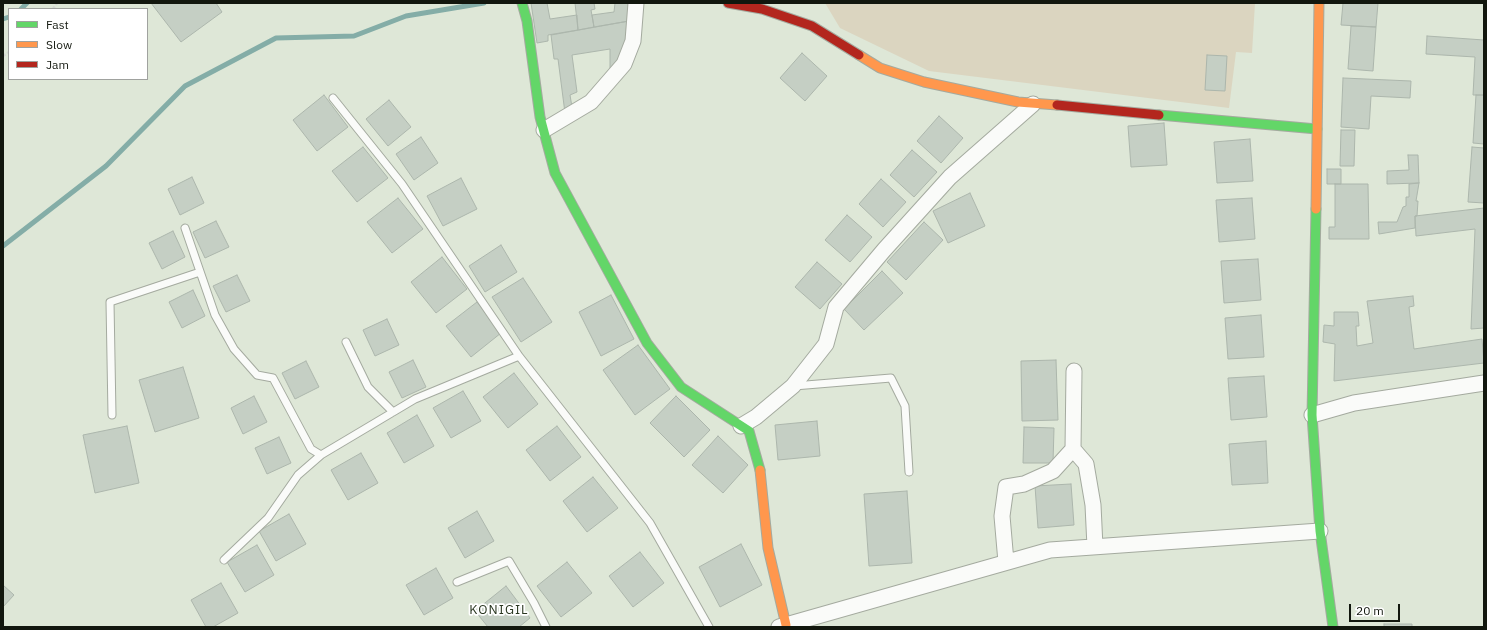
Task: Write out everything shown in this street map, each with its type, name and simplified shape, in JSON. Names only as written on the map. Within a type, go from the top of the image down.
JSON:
[{"type":"street","points":[[522,3],[527,21],[540,117],[556,173],[610,277],[647,343],[681,387],[749,431],[761,472],[768,548],[783,626],[813,622],[1006,562],[1050,550],[1320,531]]},
{"type":"street","points":[[544,130],[591,102],[624,64],[633,41],[636,3]]},
{"type":"street","points":[[728,3],[762,9],[812,26],[880,68],[924,82],[1033,104],[1317,129]]},
{"type":"street","points":[[1319,3],[1312,414],[1320,531],[1333,627]]},
{"type":"street","points":[[741,426],[793,386],[826,344],[836,307],[884,250],[950,178],[1033,104]]},
{"type":"street","points":[[1006,562],[1002,516],[1006,487],[1024,484],[1053,471],[1073,449],[1074,371]]},
{"type":"street","points":[[1312,414],[1354,403],[1484,383]]},
{"type":"street","points":[[1073,449],[1086,464],[1093,505],[1094,547]]},
{"type":"lane","points":[[333,98],[406,191],[519,356],[650,523],[709,627]]},
{"type":"lane","points":[[185,228],[215,315],[234,349],[257,375],[273,378],[311,449],[321,455]]},
{"type":"lane","points":[[112,415],[110,302],[200,272]]},
{"type":"lane","points":[[346,342],[368,387],[393,412]]},
{"type":"lane","points":[[224,560],[268,518],[298,474],[321,455],[415,399],[519,356]]},
{"type":"lane","points":[[793,386],[891,378],[905,406],[909,472]]},
{"type":"lane","points":[[457,582],[509,562],[534,603],[546,627]]},
{"type":"shaded area","points":[[825,3],[1255,3],[1252,53],[1236,52],[1229,108],[929,71],[840,28]]},
{"type":"building","points":[[151,3],[216,3],[222,12],[181,42]]},
{"type":"building","points":[[531,3],[547,3],[550,19],[577,15],[578,30],[548,35],[548,41],[537,43]]},
{"type":"building","points":[[575,3],[594,3],[595,9],[591,10],[594,27],[578,30]]},
{"type":"building","points":[[615,3],[631,3],[629,21],[594,27],[592,15],[614,12]]},
{"type":"building","points":[[1343,3],[1378,3],[1376,27],[1341,25]]},
{"type":"building","points":[[629,21],[629,39],[620,66],[610,70],[610,49],[572,55],[577,92],[570,95],[572,107],[565,113],[558,59],[554,59],[551,35]]},
{"type":"building","points":[[1351,26],[1376,27],[1373,71],[1348,69]]},
{"type":"building","points":[[1427,36],[1484,40],[1484,95],[1473,95],[1475,57],[1426,54]]},
{"type":"building","points":[[802,53],[827,76],[805,101],[780,78]]},
{"type":"building","points":[[1207,55],[1227,56],[1225,91],[1205,90]]},
{"type":"building","points":[[1343,78],[1411,81],[1410,98],[1371,96],[1369,129],[1341,127]]},
{"type":"building","points":[[324,95],[348,127],[317,151],[293,120]]},
{"type":"building","points":[[1476,95],[1484,95],[1484,144],[1473,143]]},
{"type":"building","points":[[389,100],[411,127],[388,146],[366,119]]},
{"type":"building","points":[[939,116],[963,138],[941,163],[917,141]]},
{"type":"building","points":[[1164,123],[1167,165],[1131,167],[1128,126]]},
{"type":"building","points":[[1341,130],[1355,130],[1354,166],[1340,166]]},
{"type":"building","points":[[421,137],[438,163],[414,180],[396,154]]},
{"type":"building","points":[[1250,139],[1253,181],[1217,183],[1214,142]]},
{"type":"building","points":[[363,147],[388,178],[357,202],[332,171]]},
{"type":"building","points":[[1472,147],[1484,148],[1484,203],[1468,202]]},
{"type":"building","points":[[912,150],[937,172],[914,197],[890,175]]},
{"type":"building","points":[[1408,155],[1418,155],[1419,183],[1387,184],[1387,171],[1409,170]]},
{"type":"building","points":[[1327,169],[1341,169],[1341,184],[1327,184]]},
{"type":"building","points":[[192,177],[204,203],[180,215],[168,189]]},
{"type":"building","points":[[461,178],[477,209],[443,226],[427,196]]},
{"type":"building","points":[[881,179],[906,202],[883,227],[859,204]]},
{"type":"building","points":[[1419,183],[1416,201],[1418,201],[1417,216],[1415,216],[1415,228],[1379,234],[1378,222],[1397,222],[1403,207],[1406,206],[1406,197],[1409,197],[1409,184]]},
{"type":"building","points":[[1335,184],[1368,184],[1369,239],[1329,239],[1329,227],[1335,227]]},
{"type":"building","points":[[970,193],[985,226],[948,243],[933,211]]},
{"type":"building","points":[[398,198],[423,229],[392,253],[367,222]]},
{"type":"building","points":[[1252,198],[1255,239],[1219,242],[1216,200]]},
{"type":"building","points":[[1484,208],[1484,328],[1471,329],[1475,229],[1416,236],[1415,216]]},
{"type":"building","points":[[847,215],[872,237],[850,262],[825,240]]},
{"type":"building","points":[[216,221],[229,247],[205,258],[193,232]]},
{"type":"building","points":[[924,222],[943,240],[906,280],[887,262]]},
{"type":"building","points":[[173,231],[185,257],[162,269],[149,243]]},
{"type":"building","points":[[501,245],[517,272],[485,292],[469,266]]},
{"type":"building","points":[[442,257],[467,289],[436,313],[411,282]]},
{"type":"building","points":[[1258,259],[1261,300],[1224,303],[1221,261]]},
{"type":"building","points":[[817,262],[842,284],[820,309],[795,287]]},
{"type":"building","points":[[882,271],[903,293],[864,330],[844,309]]},
{"type":"building","points":[[237,275],[250,301],[226,312],[213,286]]},
{"type":"building","points":[[523,278],[552,322],[521,342],[492,297]]},
{"type":"building","points":[[193,290],[205,316],[182,328],[169,302]]},
{"type":"building","points":[[611,295],[634,339],[601,356],[579,312]]},
{"type":"building","points":[[1413,296],[1414,306],[1409,307],[1414,349],[1482,339],[1484,363],[1334,381],[1335,344],[1323,342],[1324,325],[1334,326],[1334,312],[1358,312],[1359,326],[1356,326],[1357,346],[1373,343],[1367,301]]},
{"type":"building","points":[[477,302],[501,333],[471,357],[446,326]]},
{"type":"building","points":[[1261,315],[1264,357],[1228,359],[1225,318]]},
{"type":"building","points":[[387,319],[399,345],[375,356],[363,330]]},
{"type":"building","points":[[638,345],[670,389],[635,415],[603,370]]},
{"type":"building","points":[[413,360],[426,387],[402,398],[389,372]]},
{"type":"building","points":[[1056,360],[1058,420],[1022,421],[1021,361]]},
{"type":"building","points":[[306,361],[319,387],[295,399],[282,373]]},
{"type":"building","points":[[183,367],[199,418],[155,432],[139,380]]},
{"type":"building","points":[[514,373],[538,404],[508,428],[483,397]]},
{"type":"building","points":[[1264,376],[1267,417],[1231,420],[1228,378]]},
{"type":"building","points":[[463,391],[481,421],[451,438],[433,408]]},
{"type":"building","points":[[254,396],[267,422],[243,434],[231,408]]},
{"type":"building","points":[[676,396],[710,430],[684,457],[650,423]]},
{"type":"building","points":[[417,415],[434,446],[404,463],[387,433]]},
{"type":"building","points":[[817,421],[820,456],[778,460],[775,425]]},
{"type":"building","points":[[127,426],[139,483],[95,493],[83,435]]},
{"type":"building","points":[[557,426],[581,457],[550,481],[526,450]]},
{"type":"building","points":[[1024,427],[1054,428],[1053,463],[1023,463]]},
{"type":"building","points":[[718,436],[748,465],[723,493],[692,465]]},
{"type":"building","points":[[279,437],[291,463],[267,474],[255,448]]},
{"type":"building","points":[[1266,441],[1268,483],[1232,485],[1229,444]]},
{"type":"building","points":[[361,453],[378,483],[348,500],[331,470]]},
{"type":"building","points":[[593,477],[618,508],[587,532],[563,501]]},
{"type":"building","points":[[1071,484],[1074,525],[1038,528],[1035,486]]},
{"type":"building","points":[[907,491],[912,563],[869,566],[864,494]]},
{"type":"building","points":[[477,511],[494,541],[465,558],[448,528]]},
{"type":"building","points":[[289,514],[306,544],[276,561],[259,531]]},
{"type":"building","points":[[741,544],[762,585],[720,607],[699,567]]},
{"type":"building","points":[[257,545],[274,575],[245,592],[227,562]]},
{"type":"building","points":[[640,552],[664,583],[633,607],[609,576]]},
{"type":"building","points":[[567,562],[592,593],[561,617],[537,586]]},
{"type":"building","points":[[436,568],[453,598],[424,615],[406,585]]},
{"type":"building","points":[[221,583],[238,613],[213,627],[206,627],[191,600]]},
{"type":"building","points":[[3,585],[14,595],[3,607]]},
{"type":"building","points":[[506,586],[530,618],[519,627],[488,627],[475,611]]},
{"type":"building","points":[[1384,624],[1412,624],[1412,627],[1384,627]]},
{"type":"waterway","points":[[22,8],[27,3]]},
{"type":"waterway","points":[[3,246],[106,166],[185,86],[276,38],[354,36],[406,16],[484,3]]},
{"type":"waterway","points":[[3,19],[8,17]]},
{"type":"traffic: fast","points":[[522,3],[527,21],[540,117],[555,173],[647,343],[681,387],[749,431],[760,470]]},
{"type":"traffic: fast","points":[[1159,115],[1317,129]]},
{"type":"traffic: fast","points":[[1316,209],[1312,415],[1320,531],[1333,627]]},
{"type":"traffic: slow","points":[[1316,209],[1319,3]]},
{"type":"traffic: slow","points":[[859,55],[880,68],[924,82],[1018,102],[1057,105]]},
{"type":"traffic: slow","points":[[760,470],[768,548],[786,625]]},
{"type":"traffic: jam","points":[[728,3],[762,9],[812,26],[859,55]]},
{"type":"traffic: jam","points":[[1057,105],[1159,115]]},
{"type":"district","name":"KONIGIL","points":[[499,610]]}]
